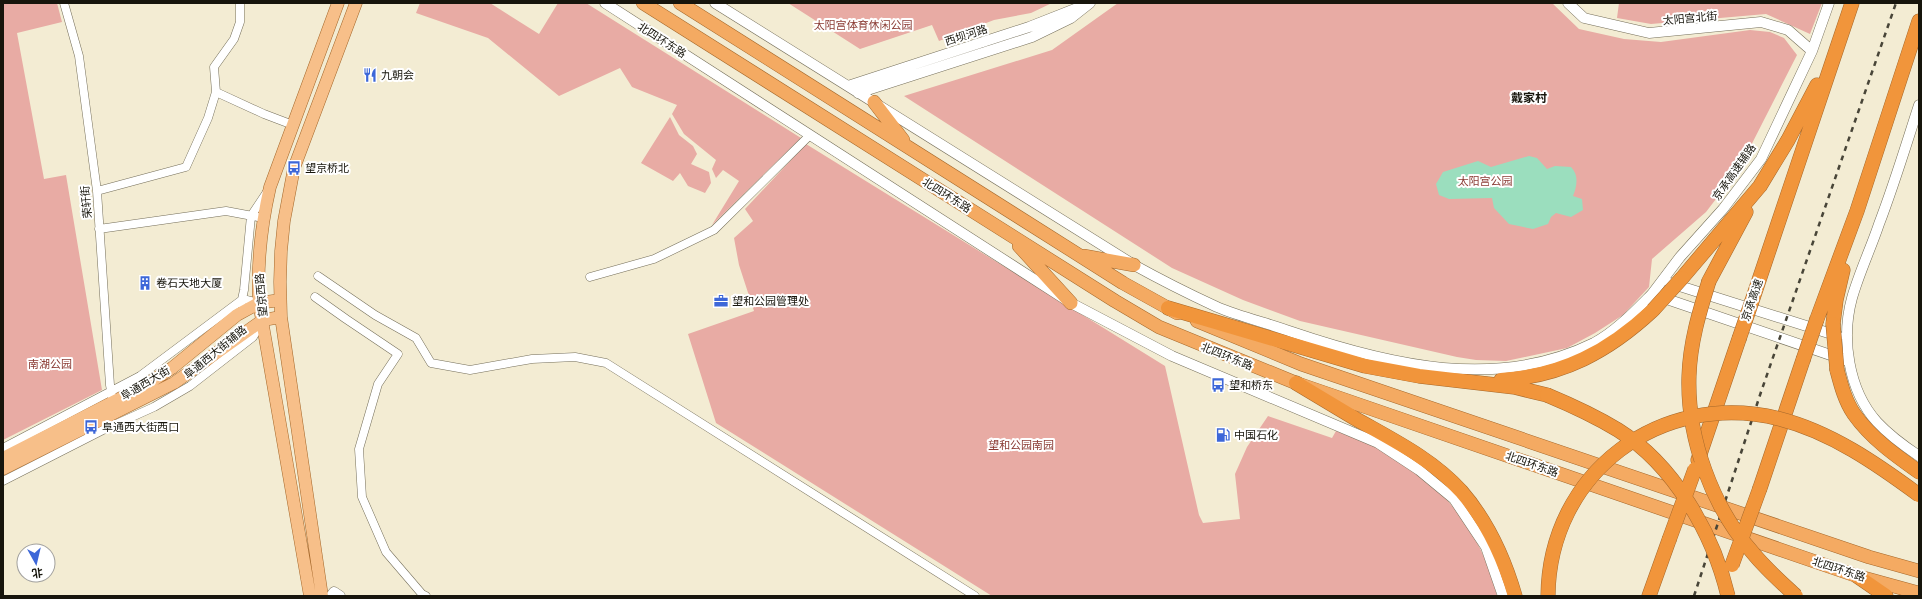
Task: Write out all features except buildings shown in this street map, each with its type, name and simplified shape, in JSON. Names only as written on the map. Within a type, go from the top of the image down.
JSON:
[{"type":"highway","name":"北四环东路","points":[[643,3],[1007,233],[1159,327],[1296,383],[1857,576],[1919,593]]},
{"type":"highway","name":"北四环东路","points":[[680,3],[1079,255],[1168,308],[1300,364],[1869,557],[1919,571]]},
{"type":"highway","name":"京承高速","points":[[1649,596],[1695,469],[1852,3]]},
{"type":"highway","points":[[1722,596],[1817,319],[1857,211],[1919,21]]},
{"type":"highway","points":[[1796,596],[1752,553],[1730,522],[1716,496],[1704,466],[1690,404],[1689,376],[1697,320],[1709,281],[1760,186],[1788,140],[1835,52]]},
{"type":"highway","points":[[874,102],[909,148]]},
{"type":"highway","points":[[1474,381],[1513,379],[1548,372],[1577,363],[1604,349],[1629,332],[1653,310],[1682,278],[1760,186]]},
{"type":"highway","points":[[1857,211],[1836,300],[1833,324],[1837,370],[1843,393],[1853,413],[1873,436],[1896,456],[1919,472]]},
{"type":"highway","points":[[1007,233],[1071,303]]},
{"type":"highway","points":[[1079,255],[1134,265]]},
{"type":"highway","points":[[1168,308],[1365,366],[1419,376],[1474,381],[1514,387],[1547,395],[1584,410],[1619,431],[1645,451],[1672,479],[1695,512],[1711,543],[1724,576],[1728,596]]},
{"type":"highway","points":[[1296,383],[1395,440],[1429,463],[1461,491],[1490,531],[1508,573],[1515,596]]},
{"type":"highway","points":[[1548,596],[1551,557],[1569,509],[1583,486],[1602,464],[1629,443],[1656,427],[1688,417],[1717,412],[1744,412],[1780,419],[1818,432],[1855,452],[1919,495]]},
{"type":"highway","points":[[1728,596],[1731,569]]},
{"type":"highway","points":[[1857,576],[1886,596]]},
{"type":"main road","name":"望京西路","points":[[310,596],[259,303],[257,217],[270,187],[338,3]]},
{"type":"main road","name":"望京西路","points":[[322,596],[281,317],[281,251],[284,221],[294,168],[356,3]]},
{"type":"main road","name":"阜通西大街","points":[[3,458],[112,397],[146,385],[172,368],[237,315],[259,303],[280,300]]},
{"type":"main road","name":"阜通西大街","points":[[3,469],[174,383],[263,320],[281,317]]},
{"type":"street","name":"荣轩街","points":[[64,3],[79,56],[97,191],[112,397]]},
{"type":"street","points":[[97,191],[186,168],[208,118],[216,92],[214,67],[234,39],[240,22],[240,3]]},
{"type":"street","name":"北四环东路","points":[[605,3],[1071,303],[1172,356],[1378,443],[1419,470],[1454,499],[1486,547],[1503,596]]},
{"type":"street","points":[[715,3],[1134,265],[1218,307],[1340,348],[1378,357],[1431,366],[1468,369],[1499,369],[1532,365],[1560,357],[1595,342],[1625,321],[1652,294],[1848,360]]},
{"type":"street","name":"西坝河路","points":[[848,86],[1029,27],[1090,3]]},
{"type":"street","name":"西坝河路","points":[[858,93],[1032,37],[1071,18],[1090,3]]},
{"type":"street","name":"太阳宫北街","points":[[1568,3],[1584,18],[1649,33],[1762,22],[1788,30],[1812,51]]},
{"type":"street","name":"京承高速辅路","points":[[1652,294],[1680,257],[1723,209],[1761,159],[1812,51],[1829,3]]},
{"type":"street","points":[[216,92],[264,114],[293,125]]},
{"type":"street","points":[[1919,105],[1880,222],[1852,298],[1847,338],[1848,360],[1861,398],[1876,421],[1898,442],[1919,456]]},
{"type":"street","points":[[590,277],[654,259],[714,230],[810,135]]},
{"type":"street","points":[[99,229],[226,211],[257,217],[243,299],[237,315]]},
{"type":"street","points":[[318,276],[375,315],[416,338],[431,363],[470,370],[532,359],[575,357],[606,363],[975,596]]},
{"type":"street","points":[[1663,280],[1847,338]]},
{"type":"street","points":[[315,297],[346,320],[398,354],[378,384],[359,449],[362,497],[386,552],[422,594],[426,596]]},
{"type":"street","points":[[243,299],[259,303]]},
{"type":"street","points":[[3,448],[112,397],[243,299]]},
{"type":"street","name":"阜通西大街辅路","points":[[3,481],[103,430],[154,408],[190,386],[253,337],[263,320]]},
{"type":"street","points":[[331,596],[334,592],[340,596]]},
{"type":"green space","name":"南湖公园","points":[[3,3],[57,3],[62,22],[17,33],[44,179],[66,175],[102,390],[3,440]]},
{"type":"green space","points":[[420,3],[490,3],[539,34],[558,3],[586,3],[801,138],[712,225],[739,181],[723,170],[716,178],[712,169],[716,160],[684,134],[672,114],[677,105],[632,87],[620,68],[559,96],[488,38],[416,13]]},
{"type":"green space","name":"太阳宫体育休闲公园","points":[[788,3],[1052,3],[1031,13],[994,20],[939,41],[932,25],[860,49]]},
{"type":"green space","name":"太阳宫公园","points":[[1118,3],[1552,3],[1579,29],[1624,39],[1661,42],[1750,30],[1770,32],[1784,38],[1797,55],[1739,169],[1706,212],[1652,259],[1649,287],[1623,315],[1595,333],[1567,348],[1506,361],[1476,360],[1300,321],[1243,300],[1172,268],[904,96],[1052,50]]},
{"type":"green space","points":[[1619,3],[1822,3],[1810,34],[1766,14],[1651,24],[1617,18]]},
{"type":"green space","points":[[670,117],[679,135],[693,146],[697,154],[691,164],[709,172],[711,183],[705,193],[688,186],[680,173],[673,181],[641,163]]},
{"type":"green space","name":"望和公园南园","points":[[806,144],[1165,366],[1199,515],[1203,523],[1240,519],[1235,474],[1247,447],[1268,416],[1332,438],[1336,431],[1387,452],[1407,464],[1442,494],[1471,532],[1482,552],[1491,574],[1497,596],[992,596],[716,423],[688,334],[754,311],[739,265],[734,238],[753,221],[745,209]]},
{"type":"shaded area","points":[[1529,156],[1537,158],[1547,169],[1555,166],[1571,167],[1574,170],[1576,177],[1576,188],[1573,196],[1582,199],[1583,210],[1571,217],[1556,213],[1551,217],[1548,224],[1533,229],[1509,224],[1494,208],[1492,198],[1449,199],[1439,195],[1436,184],[1443,172],[1478,161],[1491,167]]},
{"type":"railway","points":[[1694,596],[1761,392],[1896,3]]},
{"type":"place","name":"九朝会","points":[[370,75]]},
{"type":"place","name":"望京桥北","points":[[294,168]]},
{"type":"place","name":"卷石天地大厦","points":[[145,283]]},
{"type":"place","name":"望和公园管理处","points":[[721,301]]},
{"type":"place","name":"望和桥东","points":[[1218,385]]},
{"type":"place","name":"阜通西大街西口","points":[[91,427]]},
{"type":"place","name":"中国石化","points":[[1223,435]]},
{"type":"district","name":"戴家村","points":[[1529,98]]}]
